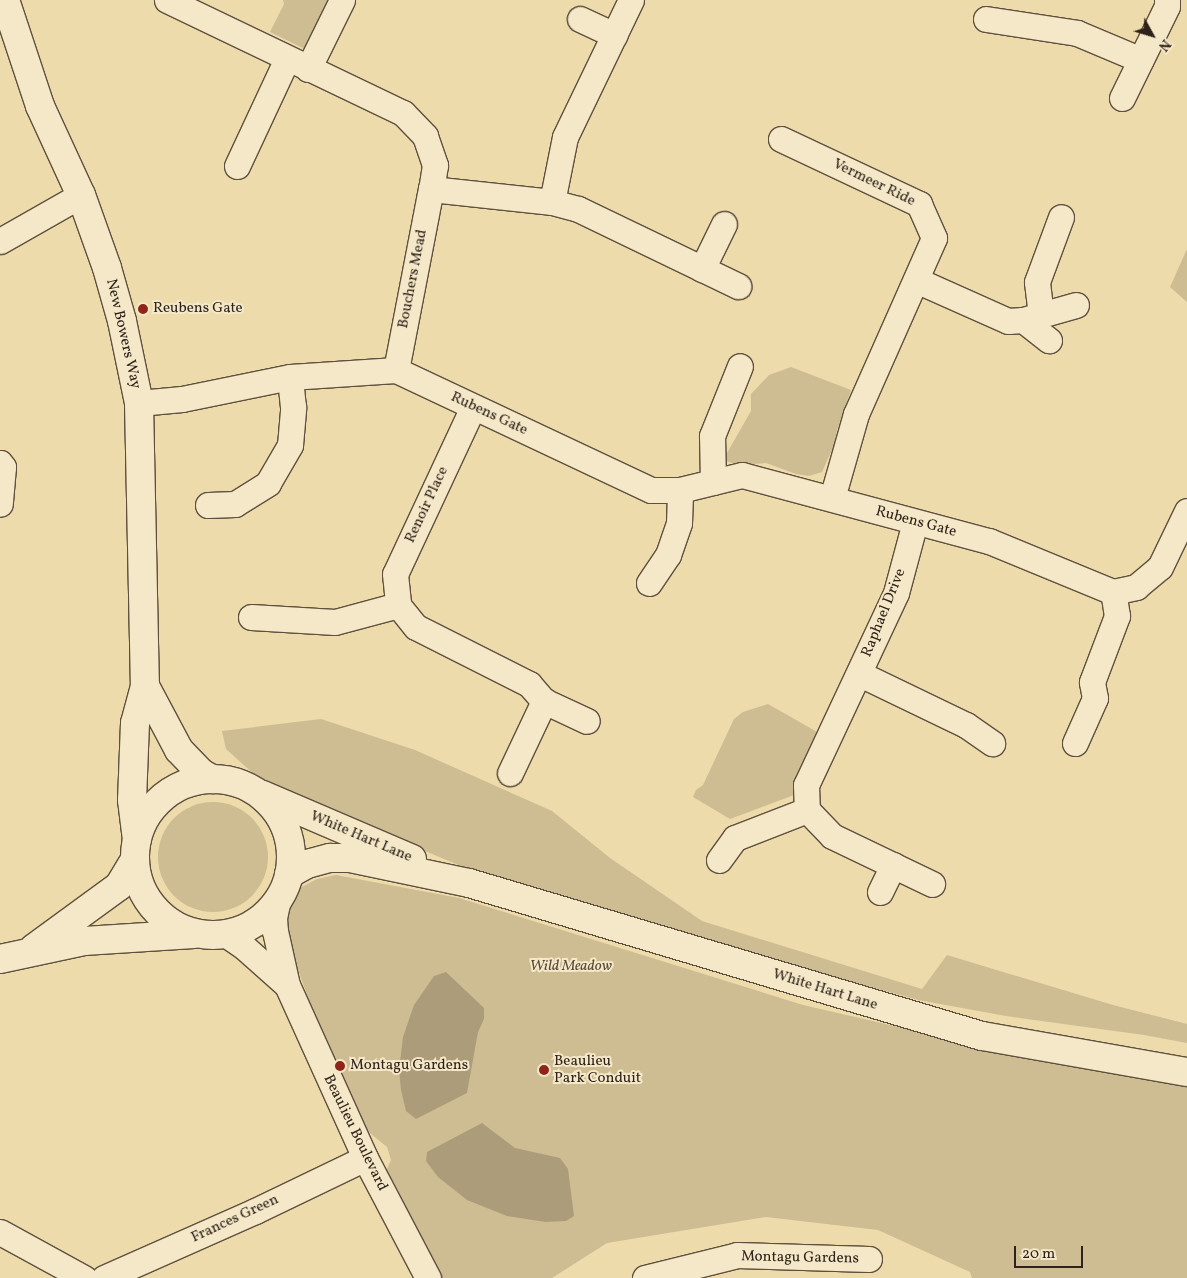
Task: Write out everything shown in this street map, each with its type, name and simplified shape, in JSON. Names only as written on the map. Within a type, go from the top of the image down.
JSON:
[{"type":"street","name":"New Bowers Way","points":[[5,0],[40,106],[82,195],[107,268],[122,321],[139,403],[145,686],[135,723],[132,800],[136,850]]},
{"type":"street","name":"Bouchers Mead","points":[[167,0],[403,113],[425,136],[436,165],[396,370]]},
{"type":"street","points":[[237,166],[298,64],[342,0]]},
{"type":"street","points":[[552,202],[565,137],[631,0]]},
{"type":"street","points":[[1122,98],[1167,6],[1167,0]]},
{"type":"street","points":[[580,19],[614,35]]},
{"type":"street","points":[[986,19],[1077,33],[1141,60]]},
{"type":"street","name":"Vermeer Ride","points":[[780,139],[921,205],[934,238],[856,414],[832,498]]},
{"type":"street","points":[[431,189],[552,202],[578,209],[738,286]]},
{"type":"street","points":[[0,241],[82,195]]},
{"type":"street","points":[[1049,340],[1032,317],[1038,282],[1062,217]]},
{"type":"street","points":[[702,269],[724,224]]},
{"type":"street","points":[[916,280],[1008,321],[1032,317],[1076,305]]},
{"type":"street","points":[[712,482],[712,436],[740,366]]},
{"type":"street","points":[[139,403],[182,399],[290,377],[396,370]]},
{"type":"street","name":"Rubens Gate","points":[[396,370],[473,408],[651,490],[680,490],[742,475],[989,541],[1113,592]]},
{"type":"street","points":[[208,505],[235,504],[268,483],[290,445],[293,407],[290,377]]},
{"type":"street","name":"Renoir Place","points":[[398,605],[395,574],[473,408]]},
{"type":"street","points":[[0,463],[3,467],[0,504]]},
{"type":"street","points":[[649,583],[668,555],[678,523],[680,490]]},
{"type":"street","points":[[1074,742],[1095,698],[1092,682],[1117,616],[1113,592],[1136,587],[1160,566],[1182,537],[1187,511]]},
{"type":"street","name":"Raphael Drive","points":[[807,810],[806,785],[860,674],[896,593],[916,522]]},
{"type":"street","points":[[251,617],[334,622],[398,605],[416,627],[529,684],[544,701],[587,721]]},
{"type":"street","name":"Raphael Drive","points":[[860,674],[966,725],[992,743]]},
{"type":"street","name":"New Bowers Way","points":[[145,686],[178,750],[201,773],[212,779]]},
{"type":"street","points":[[510,773],[544,701]]},
{"type":"street","points":[[0,959],[84,941],[213,934],[254,924],[278,899],[289,874],[290,854],[286,830],[269,802],[253,790],[233,782],[212,779],[189,783],[169,793],[147,815],[136,850],[119,886],[28,952]]},
{"type":"street","name":"White Hart Lane","points":[[253,790],[469,884]]},
{"type":"street","points":[[719,860],[735,838],[807,810],[832,836],[932,884]]},
{"type":"street","points":[[136,850],[139,882],[152,906],[173,924],[213,934]]},
{"type":"street","name":"White Hart Lane","points":[[289,874],[306,864],[330,858],[350,858],[469,884],[982,1036],[1187,1072]]},
{"type":"street","points":[[880,892],[893,865]]},
{"type":"street","name":"Beaulieu Boulevard","points":[[278,899],[275,930],[287,985],[365,1158],[428,1278]]},
{"type":"street","name":"Beaulieu Boulevard","points":[[213,934],[244,947],[287,985]]},
{"type":"street","name":"Frances Green","points":[[104,1278],[255,1211],[365,1158]]},
{"type":"street","points":[[0,1232],[84,1278]]},
{"type":"street","name":"Montagu Gardens","points":[[645,1278],[736,1255],[868,1259]]},
{"type":"green space","points":[[283,0],[336,0],[311,52],[270,32],[284,4]]},
{"type":"green space","points":[[1187,249],[1187,302],[1170,287]]},
{"type":"green space","points":[[791,367],[851,390],[837,430],[834,445],[822,472],[809,476],[796,474],[766,463],[738,465],[723,460],[751,411],[751,394],[769,375]]},
{"type":"green space","points":[[768,704],[819,733],[797,794],[730,819],[693,797],[696,790],[703,785],[734,719],[743,712]]},
{"type":"green space","points":[[321,719],[415,750],[552,811],[610,858],[702,921],[922,989],[947,955],[1113,1005],[1187,1024],[1187,1043],[1144,1035],[1006,1016],[918,1000],[695,938],[480,874],[315,805],[256,776],[226,749],[222,731]]},
{"type":"green space","points":[[213,802],[234,806],[252,818],[264,836],[268,857],[264,878],[252,896],[234,908],[213,912],[192,908],[174,896],[162,878],[158,857],[162,836],[174,818],[192,806]]},
{"type":"green space","name":"Wild Meadow","points":[[336,875],[459,898],[803,1005],[1068,1066],[1187,1084],[1187,1278],[972,1278],[970,1272],[878,1230],[766,1217],[607,1243],[552,1278],[440,1278],[389,1180],[387,1169],[391,1160],[387,1147],[365,1129],[330,1057],[284,932],[285,911],[296,890],[317,879]]},
{"type":"shaded area","points":[[446,972],[484,1008],[484,1019],[478,1032],[467,1093],[416,1119],[406,1111],[401,1090],[399,1070],[403,1037],[414,1005],[434,976]]},
{"type":"shaded area","points":[[482,1123],[515,1148],[560,1158],[568,1169],[574,1216],[566,1221],[546,1222],[507,1216],[467,1200],[438,1177],[426,1161],[427,1152]]},
{"type":"place","name":"Reubens Gate","points":[[143,309]]},
{"type":"place","name":"Montagu Gardens","points":[[340,1066]]},
{"type":"place","name":"Beaulieu Park Conduit","points":[[544,1070]]}]
